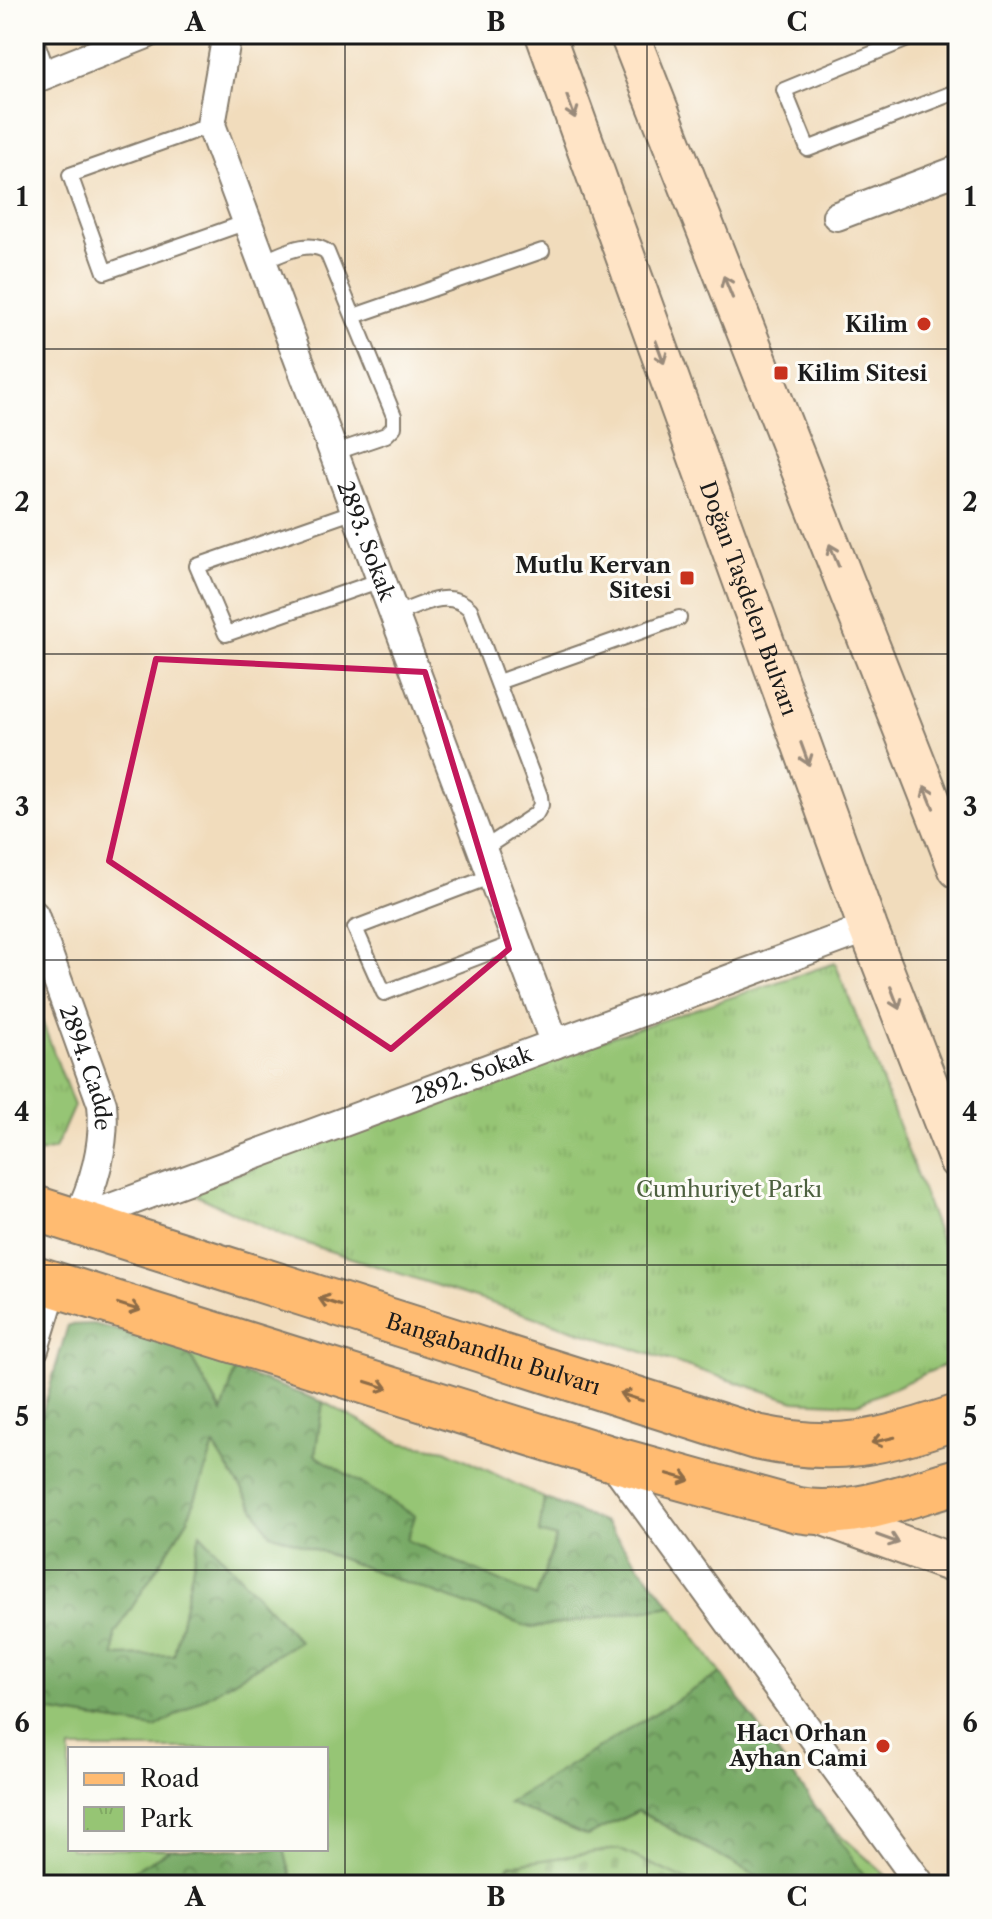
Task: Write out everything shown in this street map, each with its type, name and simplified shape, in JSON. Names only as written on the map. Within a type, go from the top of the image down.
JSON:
[{"type":"main road","name":"Doğan Taşdelen Bulvarı","points":[[545,34],[868,928],[958,1160]]},
{"type":"main road","points":[[629,34],[958,869]]},
{"type":"main road","name":"Bangabandhu Bulvarı","points":[[34,1208],[756,1437],[812,1446],[866,1444],[958,1417]]},
{"type":"main road","points":[[76,1221],[44,1281],[610,1458],[818,1514],[958,1565]]},
{"type":"main road","points":[[818,1514],[858,1508],[958,1481]]},
{"type":"street","points":[[41,76],[147,34]]},
{"type":"street","points":[[211,125],[227,34]]},
{"type":"street","name":"2893. Sokak","points":[[211,125],[555,1044]]},
{"type":"street","points":[[837,216],[958,170]]},
{"type":"street","name":"2894. Cadde","points":[[34,915],[102,1104],[98,1160],[76,1221]]},
{"type":"street","name":"2892. Sokak","points":[[76,1221],[868,928]]},
{"type":"street","points":[[34,1349],[44,1281]]},
{"type":"street","points":[[610,1458],[921,1885]]},
{"type":"lane","points":[[34,34],[41,76]]},
{"type":"lane","points":[[920,34],[784,90],[808,149],[958,91]]},
{"type":"lane","points":[[211,125],[70,175],[105,272],[247,222]]},
{"type":"lane","points":[[262,262],[307,245],[320,247],[332,260],[395,421],[394,427],[386,435],[333,453]]},
{"type":"lane","points":[[354,316],[542,251]]},
{"type":"lane","points":[[355,511],[197,566],[226,634],[381,580]]},
{"type":"lane","points":[[394,615],[447,597],[464,603],[470,609],[541,805],[536,814],[487,863],[355,928],[384,993],[517,942]]},
{"type":"lane","points":[[498,682],[679,618]]},
{"type":"highlighted area","points":[[156,659],[425,672],[509,949],[391,1049],[109,861]]},
{"type":"green space","name":"Cumhuriyet Parkı","points":[[835,963],[874,1059],[958,1291],[958,1357],[857,1404],[795,1401],[280,1235],[190,1192],[508,1071]]},
{"type":"green space","points":[[34,1000],[74,1106],[55,1149],[34,1154]]},
{"type":"green space","points":[[94,1324],[186,1349],[222,1413],[235,1370],[323,1402],[315,1455],[415,1516],[407,1540],[536,1597],[556,1538],[539,1533],[544,1498],[605,1523],[672,1606],[531,1628],[270,1533],[214,1446],[188,1519],[115,1634],[114,1656],[174,1655],[200,1533],[299,1641],[155,1728],[41,1710],[34,1718],[34,1441],[68,1325]]},
{"type":"green space","points":[[186,1349],[235,1370],[223,1414]]},
{"type":"green space","points":[[323,1402],[401,1443],[446,1450],[544,1498],[539,1533],[556,1537],[536,1597],[406,1540],[315,1455]]},
{"type":"green space","points":[[214,1445],[270,1533],[531,1628],[672,1606],[721,1673],[509,1803],[587,1836],[638,1811],[773,1885],[696,1885],[618,1849],[510,1865],[498,1885],[293,1885],[284,1851],[328,1851],[328,1747],[68,1747],[68,1851],[168,1851],[108,1885],[34,1885],[34,1718],[40,1710],[155,1728],[299,1641],[200,1533],[174,1655],[114,1656],[115,1634],[188,1519]]},
{"type":"green space","points":[[721,1673],[871,1885],[773,1885],[638,1811],[587,1836],[508,1803]]},
{"type":"green space","points":[[826,1822],[890,1879],[894,1885],[871,1885]]},
{"type":"green space","points":[[618,1849],[696,1885],[498,1885],[510,1865]]},
{"type":"green space","points":[[168,1851],[284,1851],[293,1885],[108,1885]]},
{"type":"place","name":"Kilim","points":[[924,324]]},
{"type":"place","name":"Kilim Sitesi","points":[[781,373]]},
{"type":"place","name":"Mutlu Kervan Sitesi","points":[[687,578]]},
{"type":"place","name":"Hacı Orhan Ayhan Cami","points":[[883,1746]]}]
